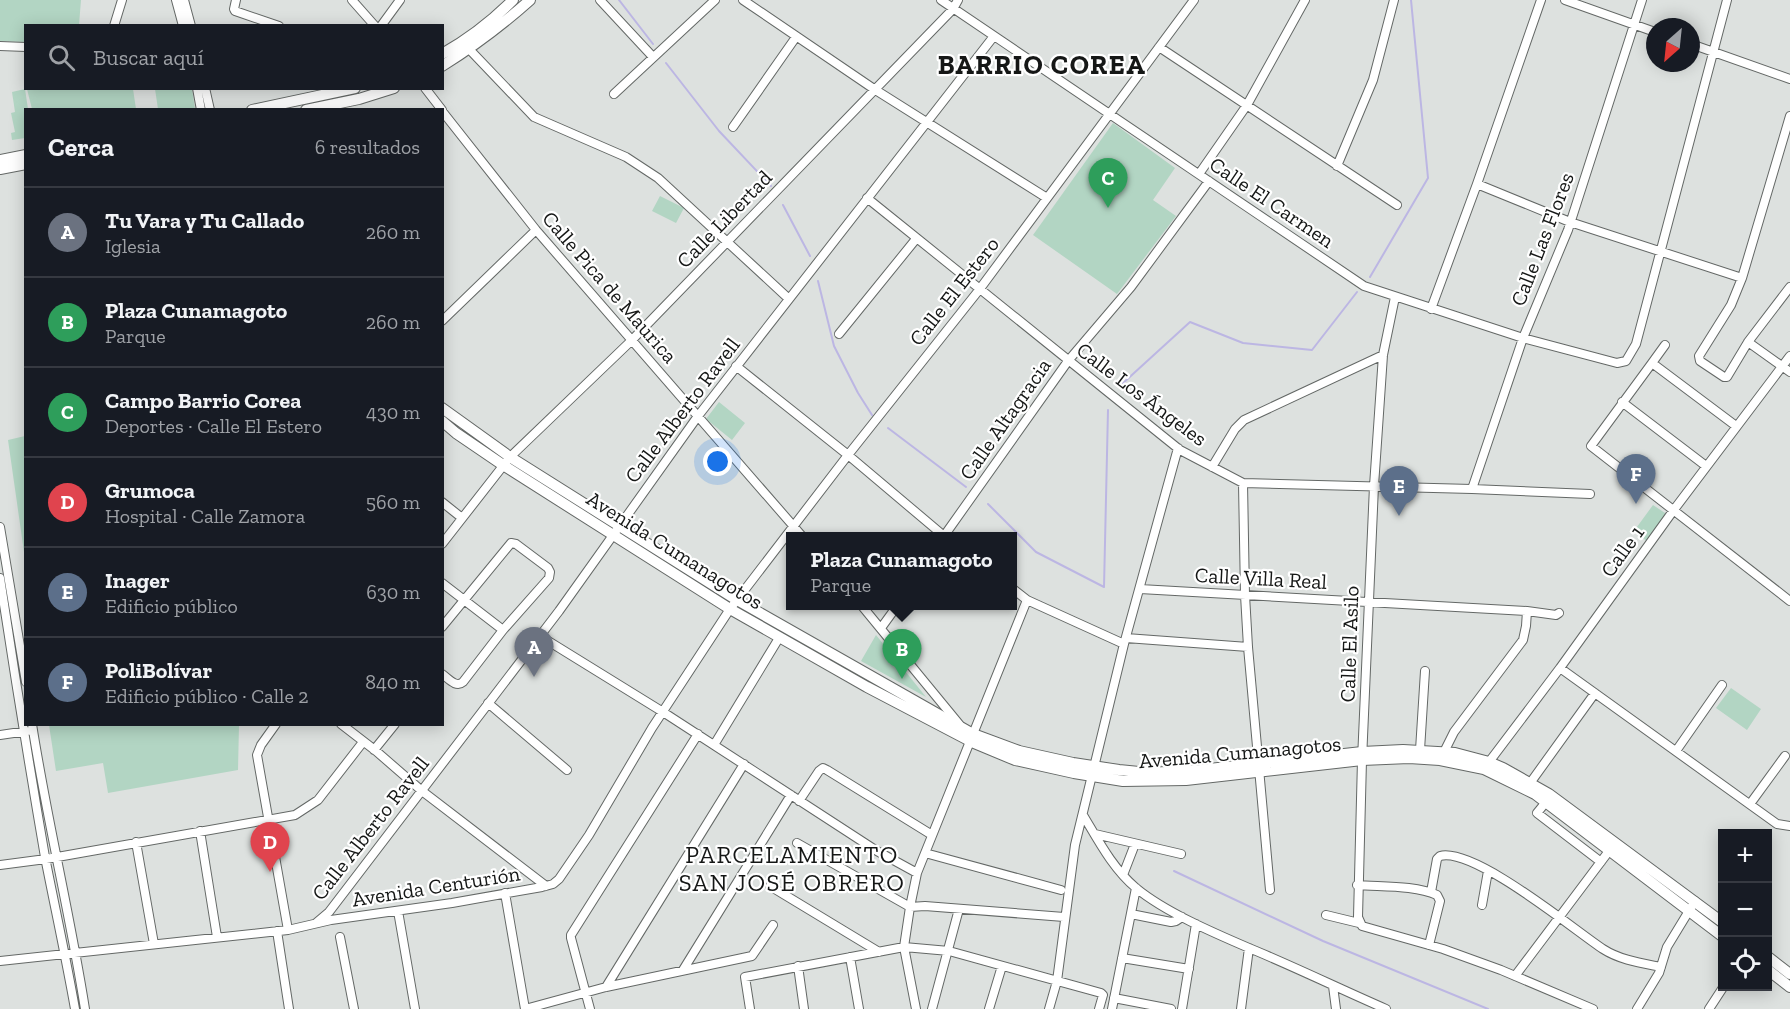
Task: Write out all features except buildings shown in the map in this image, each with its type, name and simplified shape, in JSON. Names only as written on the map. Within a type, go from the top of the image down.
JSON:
[{"type":"street","points":[[115,24],[122,0]]},
{"type":"street","points":[[176,0],[182,24]]},
{"type":"street","points":[[184,0],[190,24]]},
{"type":"street","points":[[236,0],[234,9],[239,14],[272,24]]},
{"type":"street","points":[[352,0],[373,24]]},
{"type":"street","points":[[382,24],[400,0]]},
{"type":"street","points":[[444,53],[498,15],[513,0]]},
{"type":"street","points":[[444,65],[498,28],[530,0]]},
{"type":"street","points":[[600,0],[653,57]]},
{"type":"street","points":[[614,94],[715,0]]},
{"type":"street","points":[[743,0],[874,89],[1047,198]]},
{"type":"street","name":"Calle El Carmen","points":[[941,0],[1364,286],[1395,297],[1523,338],[1617,363],[1626,361],[1636,344],[1661,251]]},
{"type":"street","name":"Calle Libertad","points":[[444,541],[506,461],[631,341],[953,9],[958,0]]},
{"type":"street","name":"Calle El Estero","points":[[790,532],[979,290],[1194,0]]},
{"type":"street","points":[[1199,174],[1247,105],[1305,0]]},
{"type":"street","points":[[1337,166],[1373,80],[1394,0]]},
{"type":"street","points":[[1431,309],[1541,0]]},
{"type":"street","points":[[1565,0],[1646,29]]},
{"type":"street","name":"Calle Las Flores","points":[[1472,489],[1523,338],[1570,222],[1642,0]]},
{"type":"street","points":[[1661,251],[1727,0]]},
{"type":"street","name":"Calle Alberto Ravell","points":[[316,924],[329,912],[540,636],[736,366],[994,36]]},
{"type":"street","points":[[733,127],[795,37]]},
{"type":"street","points":[[0,46],[24,47]]},
{"type":"street","points":[[1160,47],[1397,205]]},
{"type":"street","points":[[1700,47],[1790,79]]},
{"type":"street","points":[[469,49],[534,117],[626,157],[658,178],[789,299]]},
{"type":"street","points":[[197,90],[201,108]]},
{"type":"street","points":[[205,90],[210,108]]},
{"type":"street","points":[[261,108],[347,90]]},
{"type":"street","points":[[316,108],[388,90]]},
{"type":"street","name":"Calle Pica de Maurica","points":[[427,90],[440,108]]},
{"type":"street","name":"Calle Pica de Maurica","points":[[444,113],[536,230],[798,532]]},
{"type":"street","points":[[1790,116],[1742,278],[1731,305],[1700,356],[1700,360],[1726,378],[1748,342],[1790,287]]},
{"type":"street","points":[[0,160],[24,155]]},
{"type":"street","points":[[0,169],[24,164]]},
{"type":"street","name":"Calle Altagracia","points":[[948,532],[1068,361],[1131,287],[1209,181]]},
{"type":"street","points":[[1477,184],[1570,222],[1742,278]]},
{"type":"street","name":"Calle Los Ángeles","points":[[867,198],[1178,448],[1243,483],[1590,494]]},
{"type":"street","points":[[444,319],[536,230]]},
{"type":"street","points":[[838,334],[916,239]]},
{"type":"street","name":"Calle El Asilo","points":[[1359,923],[1357,885],[1374,486],[1383,355],[1395,297]]},
{"type":"street","points":[[1748,342],[1790,372]]},
{"type":"street","points":[[1665,345],[1592,444],[1592,448],[1790,601]]},
{"type":"street","points":[[1212,467],[1234,429],[1244,420],[1383,355]]},
{"type":"street","name":"Calle 1","points":[[1486,765],[1790,356]]},
{"type":"street","points":[[1652,363],[1736,426]]},
{"type":"street","points":[[736,366],[848,455],[938,532]]},
{"type":"street","points":[[1622,402],[1706,466]]},
{"type":"street","name":"Avenida Cumanagotos","points":[[444,410],[506,461]]},
{"type":"street","name":"Avenida Cumanagotos","points":[[444,423],[456,433],[506,461],[733,604],[961,727],[971,737]]},
{"type":"street","points":[[1049,1009],[1057,981],[1075,845],[1125,641],[1178,448]]},
{"type":"street","points":[[1243,483],[1248,647],[1270,890]]},
{"type":"street","points":[[444,504],[462,518]]},
{"type":"street","points":[[0,527],[24,731],[75,1009]]},
{"type":"street","name":"Calle El Estero","points":[[733,604],[786,537]]},
{"type":"street","points":[[444,625],[511,543],[516,544],[548,568],[549,578],[503,630],[464,682],[455,684],[444,676]]},
{"type":"street","points":[[0,578],[24,673]]},
{"type":"street","points":[[444,585],[503,630]]},
{"type":"street","name":"Calle Villa Real","points":[[1140,589],[1527,611],[1556,615],[1559,613]]},
{"type":"street","points":[[1017,593],[1027,600],[1125,641],[1248,647]]},
{"type":"street","points":[[916,1009],[904,947],[917,873],[1027,600]]},
{"type":"street","name":"Avenida Cumanagotos","points":[[733,604],[779,638],[971,737],[1073,763],[1093,772],[1149,773],[1258,768],[1402,750],[1420,750],[1442,756]]},
{"type":"street","name":"Avenida Centurión","points":[[0,961],[288,930],[554,884],[572,862],[663,712],[733,604]]},
{"type":"street","points":[[865,610],[961,727]]},
{"type":"street","points":[[881,628],[894,610]]},
{"type":"street","points":[[1442,756],[1454,732],[1523,640],[1527,611]]},
{"type":"street","points":[[540,636],[698,734],[877,851],[917,873]]},
{"type":"street","points":[[714,745],[779,638]]},
{"type":"street","points":[[1560,668],[1777,824],[1790,826]]},
{"type":"street","points":[[1420,750],[1425,671]]},
{"type":"street","points":[[1676,751],[1722,685]]},
{"type":"street","points":[[1528,786],[1595,693]]},
{"type":"street","points":[[488,703],[567,770]]},
{"type":"street","points":[[275,726],[257,755],[288,930]]},
{"type":"street","points":[[343,726],[422,791],[546,886]]},
{"type":"street","points":[[374,750],[393,726]]},
{"type":"street","points":[[0,735],[33,727],[85,1009]]},
{"type":"street","points":[[590,1009],[571,938],[572,934],[698,734]]},
{"type":"street","points":[[0,866],[295,815],[318,800],[363,742]]},
{"type":"street","name":"Avenida Cumanagotos","points":[[1362,756],[1409,758],[1455,753],[1550,794],[1612,846],[1692,906],[1718,932]]},
{"type":"street","points":[[1750,804],[1785,756]]},
{"type":"street","points":[[606,987],[744,764]]},
{"type":"street","points":[[799,801],[823,768],[932,835]]},
{"type":"street","name":"Avenida Cumanagotos","points":[[1528,786],[1546,802],[1612,846]]},
{"type":"street","points":[[683,970],[791,795]]},
{"type":"street","points":[[1546,802],[1537,813],[1601,862]]},
{"type":"street","points":[[1083,815],[1123,875],[1136,888],[1196,924],[1386,1009]]},
{"type":"street","points":[[200,831],[217,937]]},
{"type":"street","points":[[1095,834],[1181,854]]},
{"type":"street","points":[[136,842],[154,944]]},
{"type":"street","points":[[798,843],[910,907],[925,906],[1064,917]]},
{"type":"street","points":[[1123,875],[1135,844]]},
{"type":"street","points":[[1515,976],[1612,846]]},
{"type":"street","points":[[925,853],[1061,890]]},
{"type":"street","points":[[1431,892],[1437,859],[1443,854],[1472,862],[1532,897],[1604,949],[1616,955],[1661,967]]},
{"type":"street","points":[[1482,905],[1488,871]]},
{"type":"street","points":[[1357,885],[1400,888],[1431,892],[1437,895],[1440,901],[1429,945]]},
{"type":"street","points":[[770,886],[879,952]]},
{"type":"street","points":[[1112,1009],[1136,888]]},
{"type":"street","points":[[505,893],[525,1009],[606,987],[752,956],[773,925]]},
{"type":"street","points":[[1637,1009],[1661,967],[1667,946],[1692,906]]},
{"type":"street","name":"Avenida Cumanagotos","points":[[1692,906],[1718,920]]},
{"type":"street","points":[[932,1009],[959,909]]},
{"type":"street","points":[[398,910],[415,1009]]},
{"type":"street","points":[[1131,914],[1172,922],[1182,917]]},
{"type":"street","points":[[1326,915],[1429,945],[1515,976],[1593,1009]]},
{"type":"street","points":[[1182,1009],[1196,924]]},
{"type":"street","points":[[277,931],[290,1009]]},
{"type":"street","points":[[340,937],[354,1009]]},
{"type":"street","points":[[750,1009],[745,977],[904,947],[949,951],[1102,993],[1099,1009]]},
{"type":"street","points":[[1241,1009],[1249,948]]},
{"type":"street","points":[[850,957],[859,1009]]},
{"type":"street","points":[[1122,958],[1189,969]]},
{"type":"street","points":[[1772,961],[1790,974]]},
{"type":"street","points":[[798,966],[804,1009]]},
{"type":"street","points":[[989,1009],[1002,966]]},
{"type":"street","points":[[1772,974],[1790,987]]},
{"type":"street","points":[[1333,986],[1336,1009]]},
{"type":"street","points":[[1709,1009],[1721,991]]},
{"type":"street","points":[[1114,998],[1171,1009]]},
{"type":"green space","points":[[0,0],[81,0],[79,24],[24,24],[24,42],[0,41]]},
{"type":"green space","points":[[25,90],[28,108],[24,108],[24,138],[12,140],[11,133],[15,132],[11,113],[15,112],[12,92]]},
{"type":"green space","points":[[27,90],[133,90],[136,108],[32,108]]},
{"type":"green space","points":[[155,90],[192,90],[195,108],[158,108]]},
{"type":"green space","points":[[1113,123],[1175,168],[1153,200],[1176,216],[1117,294],[1033,235]]},
{"type":"green space","points":[[660,196],[684,208],[676,223],[652,211]]},
{"type":"green space","points":[[719,402],[745,423],[732,440],[706,419]]},
{"type":"green space","points":[[24,436],[24,552],[8,440]]},
{"type":"green space","points":[[1653,505],[1668,515],[1648,542],[1634,531]]},
{"type":"green space","points":[[876,635],[926,697],[861,661]]},
{"type":"green space","points":[[1731,688],[1761,709],[1747,730],[1716,708]]},
{"type":"green space","points":[[49,726],[239,726],[238,770],[108,793],[103,763],[56,771]]},
{"type":"waterway","points":[[619,0],[653,44]]},
{"type":"waterway","points":[[1370,277],[1428,178],[1411,0]]},
{"type":"waterway","points":[[666,63],[719,131],[771,186]]},
{"type":"waterway","points":[[783,205],[810,256]]},
{"type":"waterway","points":[[818,281],[834,346],[872,415]]},
{"type":"waterway","points":[[1122,384],[1190,322],[1243,343],[1312,350],[1357,292]]},
{"type":"waterway","points":[[1017,533],[1036,552],[1104,587],[1108,410]]},
{"type":"waterway","points":[[888,428],[966,487]]},
{"type":"waterway","points":[[988,504],[1016,532]]},
{"type":"waterway","points":[[1174,871],[1323,941],[1488,1009]]},
{"type":"place","name":"Campo Barrio Corea","points":[[1108,208]]},
{"type":"place","name":"PoliBolívar","points":[[1636,504]]},
{"type":"place","name":"Inager","points":[[1399,516]]},
{"type":"place","name":"Tu Vara y Tu Callado","points":[[534,677]]},
{"type":"place","name":"Plaza Cunamagoto","points":[[902,679]]},
{"type":"place","name":"Grumoca","points":[[270,872]]},
{"type":"district","name":"BARRIO COREA","points":[[1042,65]]},
{"type":"district","name":"PARCELAMIENTO SAN JOSÉ OBRERO","points":[[792,868]]}]
